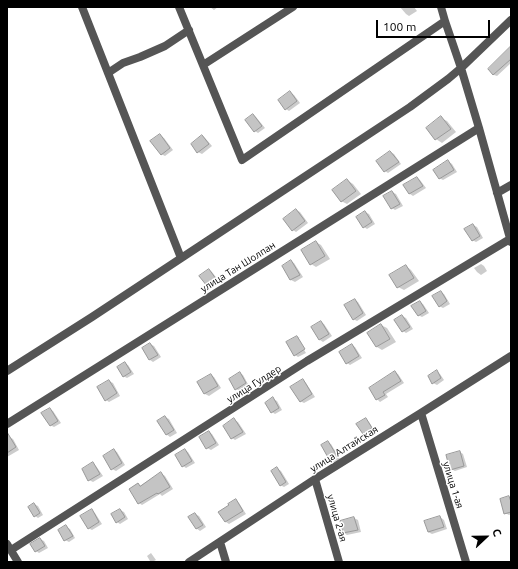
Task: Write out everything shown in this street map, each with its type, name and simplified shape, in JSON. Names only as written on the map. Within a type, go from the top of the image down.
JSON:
[{"type":"street","points":[[82,7],[181,258]]},
{"type":"street","points":[[179,7],[242,160],[445,21]]},
{"type":"street","points":[[203,65],[293,7]]},
{"type":"street","points":[[441,7],[479,128],[510,241]]},
{"type":"street","points":[[7,371],[92,317],[410,107],[461,68],[511,20]]},
{"type":"street","points":[[108,73],[123,63],[165,46],[189,30]]},
{"type":"street","name":"улица Тан Шолпан","points":[[7,424],[479,128]]},
{"type":"street","points":[[497,193],[511,185]]},
{"type":"street","name":"улица Гулдер","points":[[9,547],[301,366],[510,241]]},
{"type":"street","name":"улица Алтайская","points":[[189,562],[315,478],[421,414],[511,356]]},
{"type":"street","name":"улица 1-ая","points":[[421,414],[466,562]]},
{"type":"street","name":"улица 2-ая","points":[[315,478],[339,562]]},
{"type":"street","points":[[220,542],[226,562]]},
{"type":"street","points":[[9,547],[18,562]]},
{"type":"building","points":[[511,46],[511,59],[493,75],[488,69]]},
{"type":"building","points":[[290,91],[297,101],[285,110],[278,100]]},
{"type":"building","points":[[253,114],[262,126],[254,132],[245,120]]},
{"type":"building","points":[[441,116],[451,129],[435,140],[426,128]]},
{"type":"building","points":[[160,134],[170,148],[161,155],[150,141]]},
{"type":"building","points":[[202,135],[209,144],[197,153],[191,144]]},
{"type":"building","points":[[390,151],[399,162],[384,172],[376,161]]},
{"type":"building","points":[[448,160],[454,170],[439,179],[433,170]]},
{"type":"building","points":[[417,177],[423,186],[409,194],[403,185]]},
{"type":"building","points":[[347,179],[356,191],[341,202],[332,190]]},
{"type":"building","points":[[392,191],[400,204],[391,209],[383,196]]},
{"type":"building","points":[[296,209],[305,221],[292,231],[283,219]]},
{"type":"building","points":[[365,211],[372,222],[363,228],[356,217]]},
{"type":"building","points":[[473,224],[480,236],[472,241],[464,229]]},
{"type":"building","points":[[316,241],[325,256],[310,265],[301,250]]},
{"type":"building","points":[[291,260],[300,275],[290,280],[282,266]]},
{"type":"building","points":[[406,265],[414,278],[397,288],[389,275]]},
{"type":"building","points":[[209,269],[216,279],[207,286],[199,276]]},
{"type":"building","points":[[441,291],[447,301],[439,307],[432,296]]},
{"type":"building","points":[[355,299],[363,313],[353,320],[344,305]]},
{"type":"building","points":[[420,301],[426,311],[418,316],[411,306]]},
{"type":"building","points":[[402,315],[410,327],[402,332],[394,320]]},
{"type":"building","points":[[321,321],[329,334],[319,340],[311,327]]},
{"type":"building","points":[[381,324],[390,339],[376,347],[367,333]]},
{"type":"building","points":[[297,336],[305,349],[294,356],[286,342]]},
{"type":"building","points":[[150,343],[158,355],[149,360],[142,348]]},
{"type":"building","points":[[352,344],[359,356],[346,364],[339,352]]},
{"type":"building","points":[[125,362],[131,372],[123,377],[117,367]]},
{"type":"building","points":[[437,370],[441,378],[432,384],[428,376]]},
{"type":"building","points":[[395,371],[401,381],[383,392],[385,395],[376,400],[369,388]]},
{"type":"building","points":[[240,372],[246,383],[235,390],[229,379]]},
{"type":"building","points":[[211,374],[218,386],[204,394],[197,382]]},
{"type":"building","points":[[303,379],[312,394],[300,402],[290,387]]},
{"type":"building","points":[[109,380],[117,393],[105,401],[97,387]]},
{"type":"building","points":[[273,397],[279,408],[271,413],[265,403]]},
{"type":"building","points":[[50,408],[58,421],[50,426],[41,413]]},
{"type":"building","points":[[165,416],[174,430],[166,435],[157,421]]},
{"type":"building","points":[[234,418],[243,432],[231,439],[223,426]]},
{"type":"building","points":[[366,418],[372,428],[363,434],[356,424]]},
{"type":"building","points":[[209,431],[216,443],[206,449],[199,437]]},
{"type":"building","points":[[7,432],[16,447],[7,453]]},
{"type":"building","points":[[328,441],[337,456],[330,461],[321,445]]},
{"type":"building","points":[[114,449],[122,463],[111,470],[103,456]]},
{"type":"building","points":[[185,449],[192,461],[182,467],[175,455]]},
{"type":"building","points":[[460,451],[464,466],[450,470],[446,455]]},
{"type":"building","points":[[93,462],[100,474],[88,481],[82,469]]},
{"type":"building","points":[[277,467],[286,482],[280,486],[271,471]]},
{"type":"building","points":[[161,472],[170,487],[138,504],[129,489],[138,483],[140,486]]},
{"type":"building","points":[[509,496],[511,502],[511,512],[504,514],[500,499]]},
{"type":"building","points":[[236,499],[243,511],[225,522],[218,512]]},
{"type":"building","points":[[34,503],[40,513],[34,517],[28,507]]},
{"type":"building","points":[[92,509],[99,522],[88,529],[80,516]]},
{"type":"building","points":[[120,509],[125,517],[116,523],[111,514]]},
{"type":"building","points":[[195,513],[203,525],[196,529],[188,517]]},
{"type":"building","points":[[440,516],[444,527],[428,532],[424,521]]},
{"type":"building","points":[[354,517],[358,530],[343,533],[340,521]]},
{"type":"building","points":[[66,525],[73,536],[64,541],[58,530]]},
{"type":"building","points":[[40,538],[45,546],[35,552],[30,544]]}]
